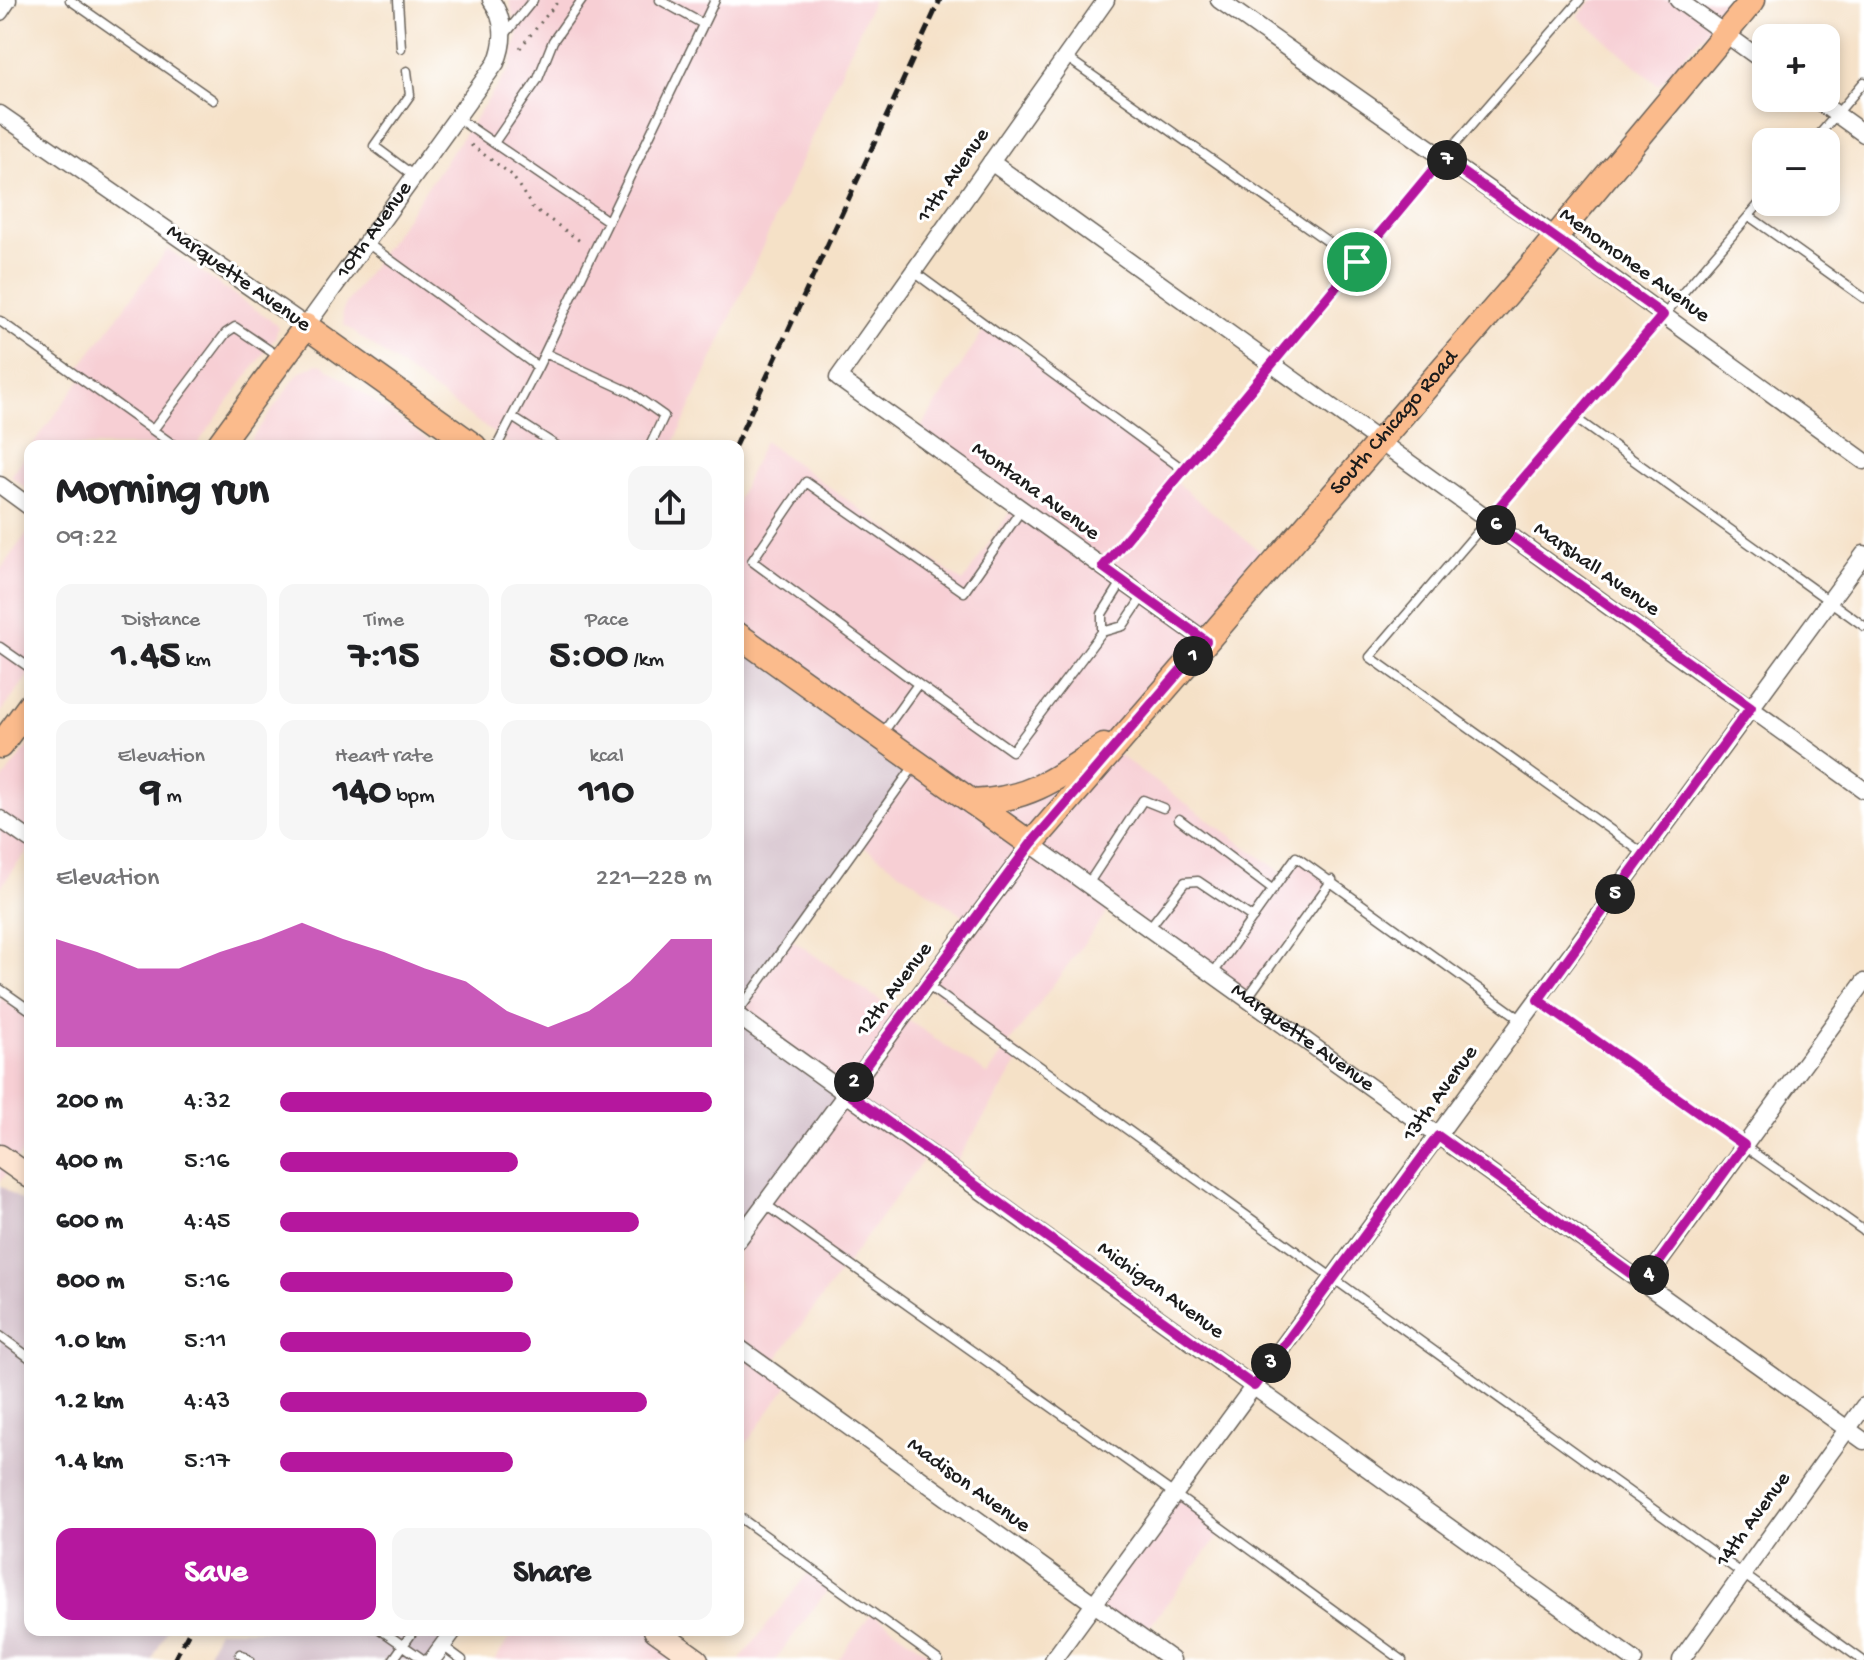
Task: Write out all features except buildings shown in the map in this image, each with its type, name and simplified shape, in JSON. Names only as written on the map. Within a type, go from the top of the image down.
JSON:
[{"type":"main road","name":"South Chicago Road","points":[[1031,844],[1556,237],[1753,0]]},
{"type":"main road","name":"10th Avenue","points":[[222,440],[306,326]]},
{"type":"main road","name":"Marquette Avenue","points":[[306,326],[466,440]]},
{"type":"main road","name":"Marquette Avenue","points":[[744,639],[1031,844]]},
{"type":"main road","points":[[0,746],[24,713]]},
{"type":"main road","points":[[972,802],[1015,798],[1047,785],[1132,726]]},
{"type":"street","points":[[0,12],[8,0]]},
{"type":"street","name":"11th Avenue","points":[[838,378],[1106,0]]},
{"type":"street","name":"Menomonee Avenue","points":[[1219,0],[1556,237],[1864,461]]},
{"type":"street","points":[[1678,0],[1752,53]]},
{"type":"street","points":[[493,2],[503,37]]},
{"type":"street","name":"10th Avenue","points":[[306,326],[496,63],[503,37]]},
{"type":"street","points":[[1834,112],[1864,134]]},
{"type":"street","name":"Marquette Avenue","points":[[0,114],[306,326]]},
{"type":"street","name":"Marshall Avenue","points":[[991,162],[1864,790]]},
{"type":"street","name":"Montana Avenue","points":[[838,378],[1206,641]]},
{"type":"street","points":[[0,485],[24,503]]},
{"type":"street","name":"13th Avenue","points":[[1053,1660],[1864,554]]},
{"type":"street","points":[[0,819],[24,836]]},
{"type":"street","name":"Marquette Avenue","points":[[1031,844],[1214,972],[1864,1441]]},
{"type":"street","name":"12th Avenue","points":[[744,1232],[1031,844]]},
{"type":"street","points":[[1644,1283],[1864,982]]},
{"type":"street","name":"Michigan Avenue","points":[[744,1018],[1634,1660]]},
{"type":"street","points":[[0,1156],[24,1173]]},
{"type":"street","name":"Madison Avenue","points":[[744,1351],[1172,1660]]},
{"type":"street","name":"14th Avenue","points":[[1681,1660],[1864,1406]]},
{"type":"street","points":[[432,1660],[450,1636]]},
{"type":"street","points":[[663,1636],[697,1660]]},
{"type":"lane","points":[[70,0],[213,100]]},
{"type":"lane","points":[[398,0],[401,48]]},
{"type":"lane","points":[[503,37],[533,0]]},
{"type":"lane","points":[[494,143],[538,79],[553,41],[582,0]]},
{"type":"lane","points":[[660,0],[703,24]]},
{"type":"lane","points":[[500,440],[715,0]]},
{"type":"lane","points":[[1103,567],[1443,158],[1580,0]]},
{"type":"lane","points":[[1066,57],[1357,262]]},
{"type":"lane","points":[[407,71],[410,95],[374,146],[414,176]]},
{"type":"lane","points":[[1825,128],[1864,82]]},
{"type":"lane","points":[[457,117],[608,221]]},
{"type":"lane","points":[[1645,854],[1370,657],[1752,212]]},
{"type":"lane","points":[[1749,216],[1864,298]]},
{"type":"lane","points":[[366,242],[538,367]]},
{"type":"lane","points":[[914,272],[1184,470]]},
{"type":"lane","points":[[0,321],[167,440]]},
{"type":"lane","points":[[153,430],[235,327],[282,358]]},
{"type":"lane","points":[[545,353],[630,392],[664,416],[653,440]]},
{"type":"lane","points":[[512,417],[548,440]]},
{"type":"lane","points":[[1575,418],[1864,626]]},
{"type":"lane","points":[[1022,509],[964,592],[806,482],[752,561],[1012,751],[1102,632],[1123,626],[1143,596]]},
{"type":"lane","points":[[1102,632],[1102,614],[1122,581]]},
{"type":"lane","points":[[0,647],[24,664]]},
{"type":"lane","points":[[881,737],[918,684]]},
{"type":"lane","points":[[744,1006],[917,763]]},
{"type":"lane","points":[[1088,884],[1143,800],[1163,808]]},
{"type":"lane","points":[[1179,819],[1273,890]]},
{"type":"lane","points":[[1214,972],[1296,857],[1523,1020]]},
{"type":"lane","points":[[1248,997],[1332,880]]},
{"type":"lane","points":[[1150,927],[1185,882],[1198,881],[1253,918]]},
{"type":"lane","points":[[926,985],[1862,1660]]},
{"type":"lane","points":[[0,989],[24,1006]]},
{"type":"lane","points":[[1538,1000],[1864,1231]]},
{"type":"lane","points":[[765,1204],[1175,1494],[1402,1660]]},
{"type":"lane","points":[[0,1336],[24,1354]]},
{"type":"lane","points":[[744,1520],[938,1660]]},
{"type":"lane","points":[[390,1636],[424,1660]]},
{"type":"lane","points":[[393,1660],[410,1636]]},
{"type":"lane","points":[[443,1646],[462,1660]]},
{"type":"lane","points":[[240,1654],[249,1660]]},
{"type":"path","points":[[520,48],[559,0]]},
{"type":"path","points":[[464,141],[512,175],[532,207],[580,241]]},
{"type":"shaded area","points":[[509,0],[873,0],[676,440],[503,440],[344,325],[342,312],[346,304],[510,68],[518,35]]},
{"type":"shaded area","points":[[1592,0],[1734,0],[1658,85],[1578,16]]},
{"type":"shaded area","points":[[168,249],[278,327],[275,338],[200,440],[36,440],[84,375],[78,370]]},
{"type":"shaded area","points":[[987,325],[1184,470],[1176,482],[1275,564],[1112,750],[1284,874],[1296,857],[1332,880],[1248,997],[1114,903],[1009,1044],[1023,1055],[952,1168],[929,1152],[769,1369],[789,1385],[744,1446],[744,1007],[791,939],[988,1075],[1008,1045],[926,985],[972,922],[859,843],[744,645],[744,485],[764,441],[963,582],[1015,504],[917,434]]},
{"type":"shaded area","points":[[317,364],[323,365],[429,440],[250,440],[299,373]]},
{"type":"shaded area","points":[[24,458],[24,486],[11,476]]},
{"type":"shaded area","points":[[24,537],[24,681],[0,714],[0,570]]},
{"type":"shaded area","points":[[744,639],[917,763],[744,1004]]},
{"type":"shaded area","points":[[24,751],[24,855],[0,888],[0,783]]},
{"type":"shaded area","points":[[0,997],[24,1014],[24,1154],[0,1182]]},
{"type":"shaded area","points":[[744,1020],[846,1092],[744,1232]]},
{"type":"shaded area","points":[[0,1185],[24,1203],[24,1636],[164,1636],[152,1660],[0,1660]]},
{"type":"shaded area","points":[[1175,1494],[1224,1529],[1141,1637],[1094,1604]]},
{"type":"shaded area","points":[[811,1569],[832,1584],[775,1660],[740,1660]]},
{"type":"shaded area","points":[[872,1613],[938,1660],[838,1660]]},
{"type":"shaded area","points":[[215,1636],[450,1636],[432,1660],[205,1660]]},
{"type":"shaded area","points":[[512,1636],[663,1636],[697,1660],[494,1660]]},
{"type":"railway","points":[[738,440],[940,0]]},
{"type":"railway","points":[[174,1660],[187,1636]]},
{"type":"route","points":[[1443,158],[1663,315],[1488,520],[1751,707],[1538,1000],[1744,1145],[1644,1283],[1438,1136],[1254,1386],[846,1092],[1031,844],[1206,641],[1103,567],[1357,262],[1443,158]]}]
